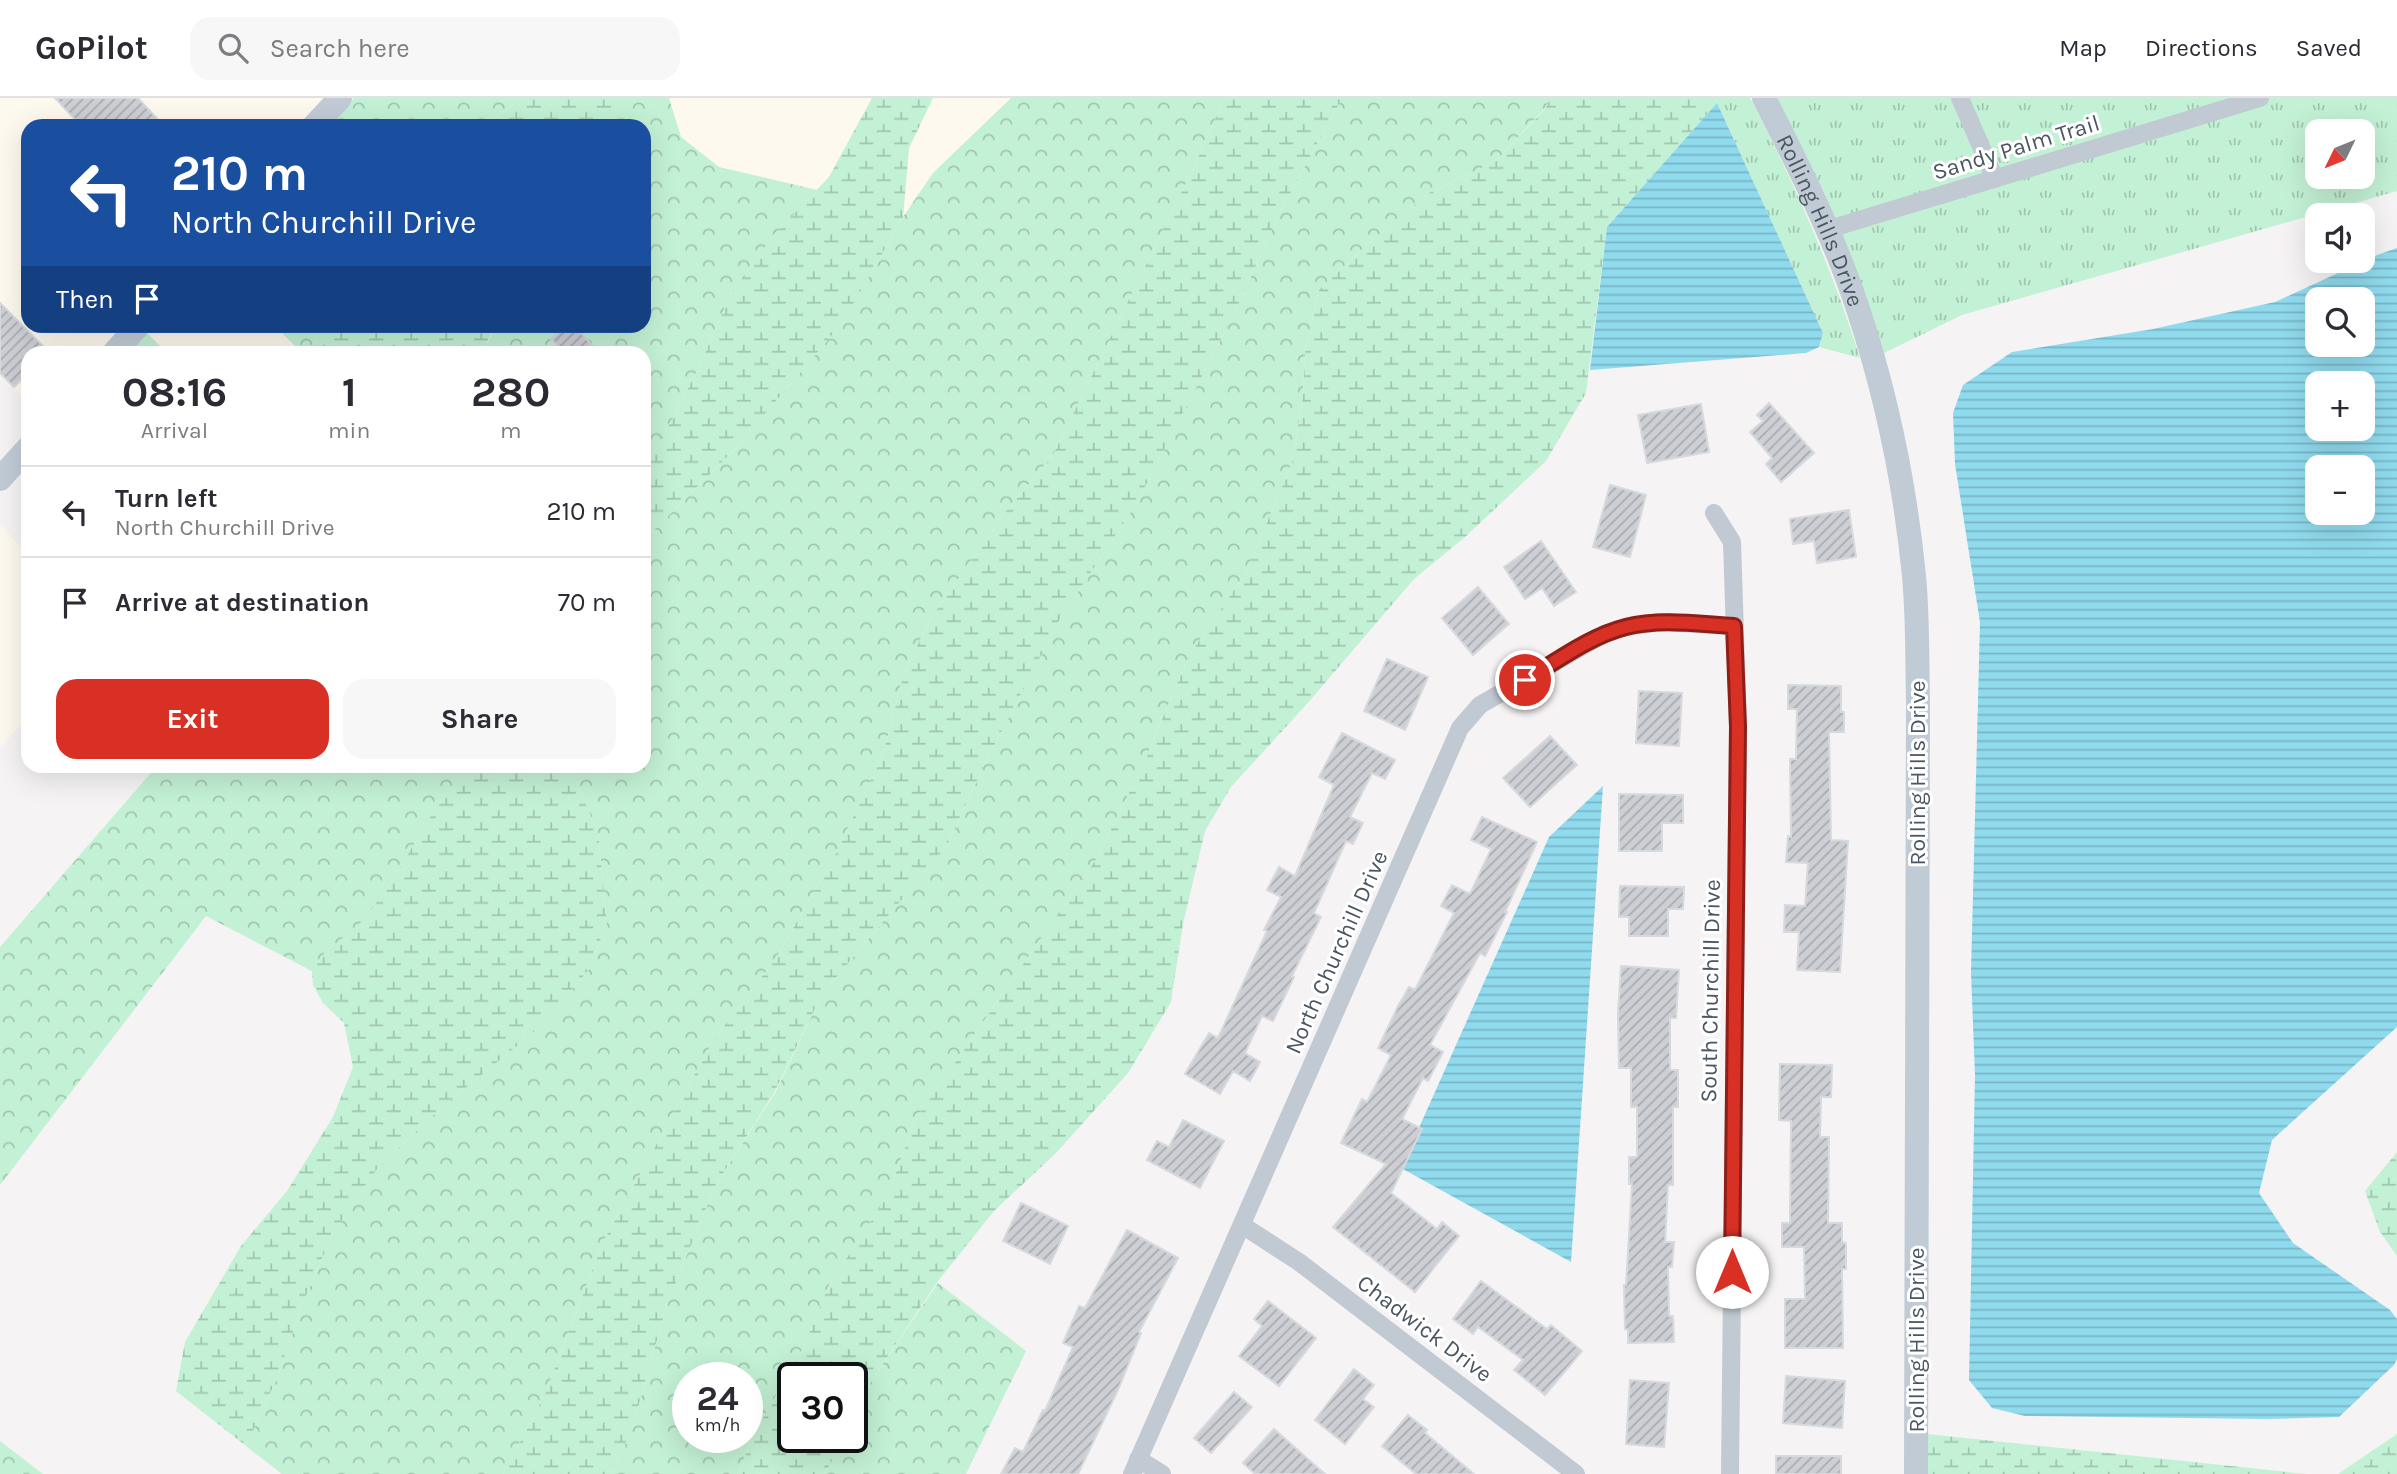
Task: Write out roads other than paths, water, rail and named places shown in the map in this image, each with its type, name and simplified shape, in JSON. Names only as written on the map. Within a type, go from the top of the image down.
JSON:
[{"type":"street","points":[[320,119],[340,98]]},
{"type":"street","name":"Rolling Hills Drive","points":[[1764,98],[1791,151],[1856,304],[1880,382],[1897,454],[1914,577],[1918,703],[1916,1474]]},
{"type":"street","points":[[1960,98],[1995,179]]},
{"type":"street","name":"Sandy Palm Trail","points":[[1826,230],[2260,98]]},
{"type":"street","points":[[0,479],[21,456]]},
{"type":"street","name":"South Churchill Drive","points":[[1714,513],[1732,542],[1738,727],[1730,1474]]},
{"type":"street","name":"North Churchill Drive","points":[[1135,1467],[1460,728],[1480,705],[1604,634],[1628,626],[1662,622],[1734,626]]},
{"type":"street","name":"Chadwick Drive","points":[[1242,1225],[1299,1262],[1576,1474]]},
{"type":"street","points":[[1135,1467],[1162,1474]]},
{"type":"water","points":[[1717,103],[1823,333],[1819,347],[1806,353],[1590,370],[1607,227]]},
{"type":"water","points":[[2397,248],[2397,1027],[2272,1140],[2259,1193],[2293,1243],[2390,1310],[2397,1319],[2397,1359],[2394,1365],[2339,1417],[2266,1419],[2025,1416],[1992,1408],[1969,1380],[1975,1075],[1971,972],[1980,622],[1955,464],[1953,413],[1963,385],[2012,352],[2153,329],[2275,302],[2305,288],[2305,357],[2375,357],[2375,287],[2308,287],[2338,273],[2375,273],[2375,256]]},
{"type":"water","points":[[1603,786],[1571,1262],[1401,1168],[1549,837]]}]
